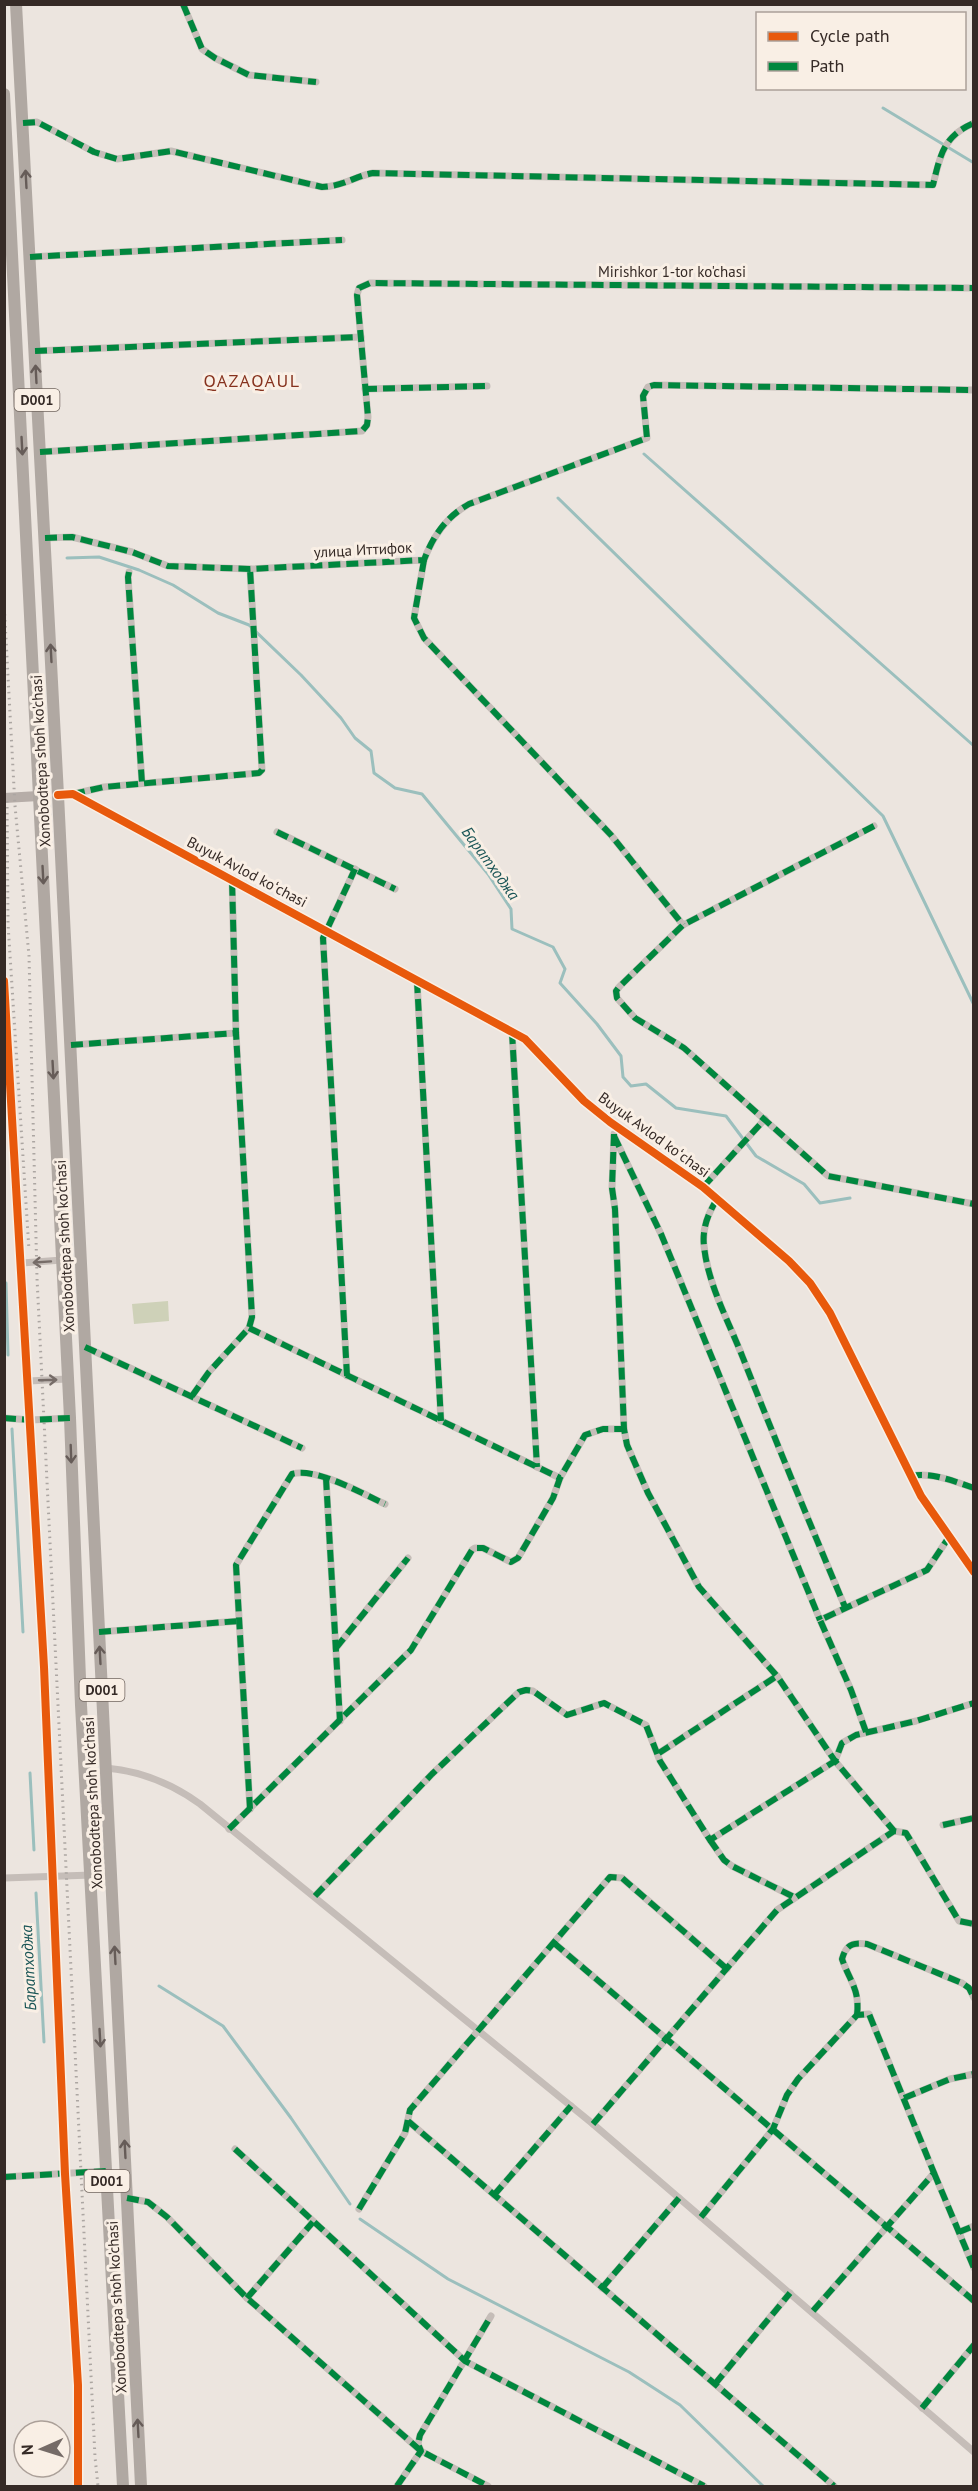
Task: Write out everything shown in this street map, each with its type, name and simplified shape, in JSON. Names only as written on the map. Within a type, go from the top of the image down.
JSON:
[{"type":"highway","name":"Xonobodtepa shoh ko'chasi","points":[[16,4],[71,1045],[141,2487]]},
{"type":"highway","name":"Xonobodtepa shoh ko'chasi","points":[[4,94],[70,1418],[81,1705],[92,1875],[110,2279],[123,2487]]},
{"type":"highway","points":[[39,796],[58,795]]},
{"type":"highway","points":[[58,1172],[77,1171]]},
{"type":"highway","points":[[102,2092],[122,2091]]},
{"type":"main road","points":[[4,798],[39,796]]},
{"type":"street","points":[[183,4],[202,49],[214,58],[249,75],[316,82]]},
{"type":"street","points":[[23,123],[37,122],[94,152],[117,159],[171,151],[322,187],[339,186],[373,173],[933,185],[945,146],[954,136],[974,123]]},
{"type":"street","points":[[30,257],[342,240]]},
{"type":"street","name":"Mirishkor 1-tor ko'chasi","points":[[361,337],[357,295],[359,288],[370,283],[974,288]]},
{"type":"street","points":[[35,351],[361,337],[368,425],[356,433],[40,452]]},
{"type":"street","name":"улица Иттифок","points":[[45,538],[72,537],[132,552],[168,566],[250,568],[424,560],[430,544],[452,514],[469,504],[647,438],[644,392],[648,387],[654,385],[974,390]]},
{"type":"street","points":[[365,389],[487,386]]},
{"type":"street","points":[[424,560],[414,618],[424,638],[611,835],[683,926]]},
{"type":"street","points":[[58,795],[104,787],[259,773],[262,766],[250,568]]},
{"type":"street","points":[[129,572],[142,783]]},
{"type":"street","name":"Buyuk Avlod koʻchasi","points":[[73,794],[326,929],[525,1039],[584,1101],[703,1187],[789,1261],[820,1298],[910,1476],[974,1572]]},
{"type":"street","points":[[874,826],[683,926],[620,986],[616,992],[617,998],[635,1018],[684,1048],[828,1176],[974,1204]]},
{"type":"street","points":[[277,832],[395,890]]},
{"type":"street","points":[[347,1376],[323,938],[355,869]]},
{"type":"street","points":[[192,1396],[209,1372],[249,1328],[252,1317],[236,1033],[232,879]]},
{"type":"street","points":[[4,981],[31,1420],[65,2174],[78,2385],[78,2487]]},
{"type":"street","points":[[417,981],[441,1421]]},
{"type":"street","points":[[512,1032],[537,1467]]},
{"type":"street","points":[[71,1045],[236,1033]]},
{"type":"street","points":[[703,1187],[765,1119]]},
{"type":"street","points":[[610,1122],[662,1234],[866,1732]]},
{"type":"street","points":[[614,1134],[612,1188],[615,1209],[624,1430],[627,1445],[648,1493],[699,1587],[777,1676],[835,1761],[894,1831],[906,1833],[959,1921],[974,1924]]},
{"type":"street","points":[[717,1199],[710,1211],[704,1231],[704,1244],[711,1277],[772,1434],[845,1607]]},
{"type":"street","points":[[22,1263],[62,1260]]},
{"type":"street","points":[[249,1328],[561,1478]]},
{"type":"street","points":[[85,1347],[302,1448]]},
{"type":"street","points":[[29,1381],[67,1379]]},
{"type":"street","points":[[4,1418],[31,1420],[70,1418]]},
{"type":"street","points":[[230,1829],[411,1650],[472,1550],[483,1548],[511,1562],[518,1558],[553,1498],[561,1478],[585,1435],[603,1429],[624,1430]]},
{"type":"street","points":[[250,1809],[236,1565],[292,1474],[302,1473],[326,1478],[385,1504]]},
{"type":"street","points":[[910,1476],[921,1474],[934,1476],[974,1488]]},
{"type":"street","points":[[326,1478],[340,1721]]},
{"type":"street","points":[[820,1620],[927,1570],[950,1537]]},
{"type":"street","points":[[336,1648],[408,1558]]},
{"type":"street","points":[[99,1632],[239,1621]]},
{"type":"street","points":[[659,1753],[777,1676]]},
{"type":"street","points":[[315,1896],[432,1774],[519,1692],[526,1690],[533,1691],[567,1715],[604,1703],[646,1725],[659,1753],[660,1761],[721,1856],[732,1866],[794,1898]]},
{"type":"street","points":[[710,1840],[835,1761],[842,1743],[866,1732],[916,1721],[974,1703]]},
{"type":"street","points":[[106,1768],[124,1770],[176,1788],[200,1804],[593,2124],[974,2452]]},
{"type":"street","points":[[943,1825],[974,1818]]},
{"type":"street","points":[[593,2124],[777,1910],[894,1831]]},
{"type":"street","points":[[4,1878],[92,1875]]},
{"type":"street","points":[[359,2209],[405,2133],[410,2110],[610,1877],[617,1876],[727,1969]]},
{"type":"street","points":[[554,1943],[974,2301]]},
{"type":"street","points":[[701,2217],[773,2129],[787,2095],[798,2079],[857,2015],[859,1999],[856,1987],[842,1959],[845,1949],[850,1944],[867,1944],[962,1983],[969,1988],[974,1998]]},
{"type":"street","points":[[857,2015],[869,2014],[974,2268]]},
{"type":"street","points":[[904,2098],[950,2079],[974,2074]]},
{"type":"street","points":[[494,2195],[571,2106]]},
{"type":"street","points":[[408,2121],[834,2487]]},
{"type":"street","points":[[236,2149],[465,2361],[704,2487]]},
{"type":"street","points":[[4,2177],[106,2171]]},
{"type":"street","points":[[812,2312],[934,2173]]},
{"type":"street","points":[[127,2198],[148,2202],[167,2217],[248,2298],[421,2451],[488,2487]]},
{"type":"street","points":[[602,2288],[679,2198]]},
{"type":"street","points":[[248,2298],[314,2222]]},
{"type":"street","points":[[959,2232],[974,2226]]},
{"type":"street","points":[[715,2384],[790,2292]]},
{"type":"street","points":[[397,2487],[421,2451],[418,2439],[420,2434],[491,2316]]},
{"type":"street","points":[[922,2408],[974,2345]]},
{"type":"green space","points":[[168,1301],[169,1321],[134,1324],[132,1304]]},
{"type":"waterway","points":[[883,108],[974,163]]},
{"type":"waterway","points":[[644,454],[974,746]]},
{"type":"waterway","points":[[558,498],[883,816],[974,1005]]},
{"type":"waterway","name":"Баратходжа","points":[[67,558],[99,557],[139,570],[173,585],[218,613],[249,625],[301,675],[341,718],[355,738],[371,751],[374,773],[395,788],[422,794],[488,874],[511,909],[512,929],[553,947],[565,969],[560,983],[597,1024],[621,1056],[623,1077],[631,1086],[646,1084],[676,1108],[726,1116],[756,1156],[804,1184],[820,1203],[850,1198]]},
{"type":"waterway","name":"Баратходжа","points":[[6,1283],[8,1355]]},
{"type":"waterway","name":"Баратходжа","points":[[12,1429],[23,1632]]},
{"type":"waterway","name":"Баратходжа","points":[[30,1773],[34,1850]]},
{"type":"waterway","name":"Баратходжа","points":[[36,1893],[44,2042]]},
{"type":"waterway","points":[[159,1986],[223,2026],[291,2118],[350,2204]]},
{"type":"waterway","points":[[360,2219],[448,2279],[629,2372],[680,2405],[763,2486]]},
{"type":"railway","points":[[4,602],[15,806],[29,956],[37,1278],[98,2486]]},
{"type":"railway","points":[[7,801],[8,924],[29,1250]]},
{"type":"marked path","points":[[183,4],[202,49],[215,58],[249,75],[316,82]]},
{"type":"marked path","points":[[23,123],[37,122],[94,152],[117,159],[171,151],[322,187],[373,173],[933,185],[944,148],[956,134],[974,123]]},
{"type":"marked path","points":[[30,257],[342,240]]},
{"type":"marked path","points":[[40,452],[362,431],[367,425],[368,417],[357,295],[359,288],[370,283],[974,288]]},
{"type":"marked path","points":[[35,351],[361,337]]},
{"type":"marked path","points":[[45,538],[72,537],[132,552],[168,566],[250,569],[424,560],[441,528],[469,504],[647,438],[643,396],[648,387],[654,385],[974,390]]},
{"type":"marked path","points":[[365,389],[487,386]]},
{"type":"marked path","points":[[424,560],[414,618],[424,638],[611,835],[683,925]]},
{"type":"marked path","points":[[73,794],[104,787],[259,773],[262,770],[250,569]]},
{"type":"marked path","points":[[129,572],[142,783]]},
{"type":"marked path","points":[[874,826],[683,925],[620,986],[616,991],[617,998],[635,1018],[684,1048],[828,1176],[974,1204]]},
{"type":"marked path","points":[[277,832],[395,889]]},
{"type":"marked path","points":[[347,1376],[323,938],[355,869]]},
{"type":"marked path","points":[[192,1396],[209,1372],[249,1328],[252,1317],[236,1033],[232,879]]},
{"type":"marked path","points":[[417,981],[441,1421]]},
{"type":"marked path","points":[[512,1032],[537,1467]]},
{"type":"marked path","points":[[71,1045],[236,1033]]},
{"type":"marked path","points":[[703,1187],[765,1119]]},
{"type":"marked path","points":[[614,1134],[612,1188],[615,1209],[624,1429],[627,1445],[648,1493],[699,1587],[777,1676],[835,1761],[894,1831],[906,1833],[959,1921],[974,1924]]},
{"type":"marked path","points":[[614,1136],[661,1234],[820,1620]]},
{"type":"marked path","points":[[717,1199],[708,1216],[704,1233],[706,1261],[710,1275],[845,1607]]},
{"type":"marked path","points":[[249,1328],[560,1478]]},
{"type":"marked path","points":[[85,1347],[302,1448]]},
{"type":"marked path","points":[[4,1418],[31,1420],[70,1418]]},
{"type":"marked path","points":[[229,1829],[411,1650],[472,1550],[483,1548],[511,1562],[518,1558],[553,1498],[560,1478],[585,1435],[603,1429],[624,1429]]},
{"type":"marked path","points":[[250,1809],[236,1565],[292,1474],[314,1474],[352,1488],[385,1504]]},
{"type":"marked path","points":[[910,1476],[934,1476],[974,1488]]},
{"type":"marked path","points":[[326,1478],[340,1721]]},
{"type":"marked path","points":[[866,1732],[851,1690],[820,1620],[927,1570],[949,1537]]},
{"type":"marked path","points":[[336,1648],[408,1558]]},
{"type":"marked path","points":[[99,1632],[239,1621]]},
{"type":"marked path","points":[[659,1753],[777,1676]]},
{"type":"marked path","points":[[315,1896],[432,1774],[519,1692],[533,1691],[567,1715],[604,1703],[646,1725],[660,1761],[710,1840],[835,1761],[842,1743],[856,1735],[916,1721],[974,1703]]},
{"type":"marked path","points":[[943,1825],[974,1818]]},
{"type":"marked path","points":[[593,2124],[777,1910],[894,1831]]},
{"type":"marked path","points":[[710,1840],[724,1860],[732,1866],[794,1897]]},
{"type":"marked path","points":[[359,2209],[405,2133],[410,2110],[610,1877],[622,1878],[727,1969]]},
{"type":"marked path","points":[[554,1943],[974,2301]]},
{"type":"marked path","points":[[857,2015],[856,1992],[842,1959],[845,1950],[857,1944],[867,1944],[962,1983],[969,1988],[974,1998]]},
{"type":"marked path","points":[[701,2217],[773,2129],[787,2095],[798,2079],[857,2015],[869,2014],[934,2173],[812,2312]]},
{"type":"marked path","points":[[904,2098],[950,2079],[974,2074]]},
{"type":"marked path","points":[[494,2195],[571,2106]]},
{"type":"marked path","points":[[408,2121],[834,2486]]},
{"type":"marked path","points":[[235,2149],[465,2361],[704,2486]]},
{"type":"marked path","points":[[4,2177],[106,2171]]},
{"type":"marked path","points":[[934,2173],[974,2268]]},
{"type":"marked path","points":[[127,2198],[148,2202],[167,2217],[247,2298],[421,2451],[488,2486]]},
{"type":"marked path","points":[[602,2288],[679,2198]]},
{"type":"marked path","points":[[247,2298],[313,2222]]},
{"type":"marked path","points":[[959,2232],[974,2226]]},
{"type":"marked path","points":[[715,2384],[790,2293]]},
{"type":"marked path","points":[[397,2486],[421,2451],[418,2444],[420,2435],[491,2316]]},
{"type":"marked path","points":[[922,2408],[974,2345]]},
{"type":"cycle path","points":[[58,795],[73,794],[525,1039],[584,1101],[703,1187],[789,1261],[810,1283],[830,1313],[921,1496],[974,1572]]},
{"type":"cycle path","points":[[4,981],[44,1667],[65,2174],[78,2385],[78,2486]]},
{"type":"district","name":"QAZAQAUL","points":[[252,381]]}]
